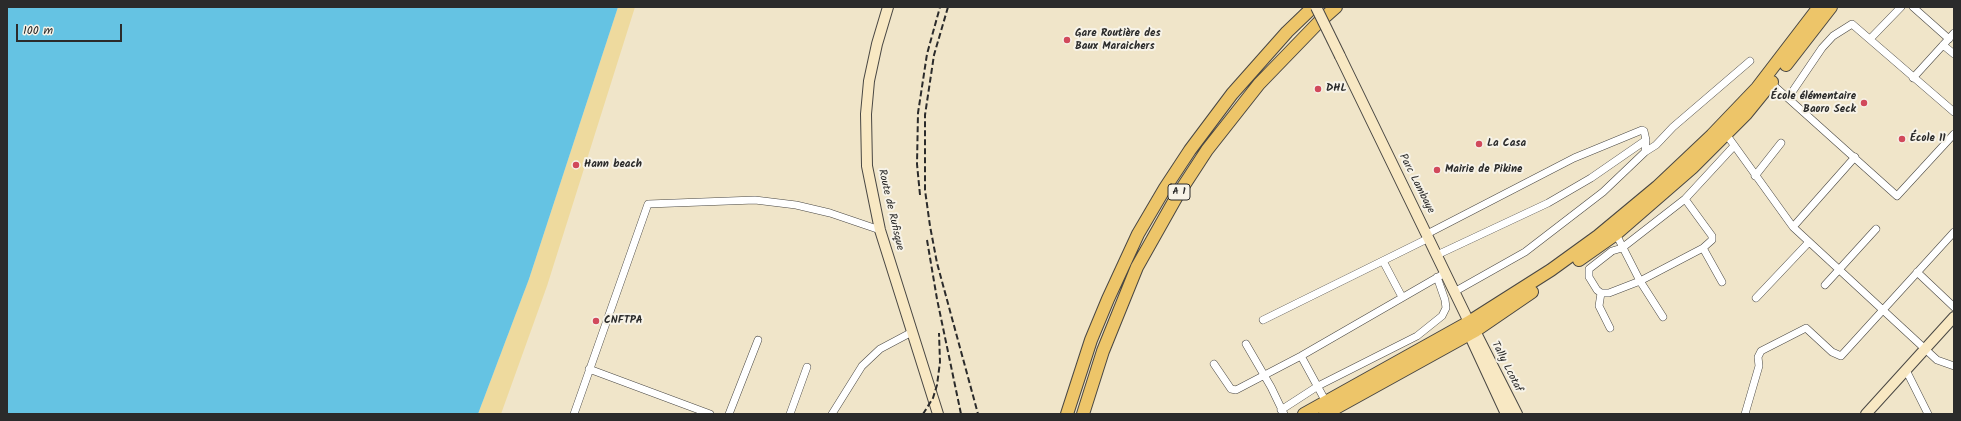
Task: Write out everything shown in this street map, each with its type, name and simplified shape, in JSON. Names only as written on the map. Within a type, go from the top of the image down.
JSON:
[{"type":"highway","name":"A 1","points":[[1067,414],[1090,340],[1138,234],[1165,188],[1190,150],[1232,94],[1287,32],[1315,7]]},
{"type":"highway","name":"A 1","points":[[1083,414],[1103,351],[1137,267],[1177,196],[1207,150],[1259,84],[1318,23],[1336,7]]},
{"type":"highway","points":[[1304,414],[1471,329],[1598,236],[1657,187],[1712,135],[1757,88],[1819,7]]},
{"type":"highway","points":[[1325,414],[1471,329],[1616,234],[1692,168],[1746,114],[1831,7]]},
{"type":"street","name":"Route de Rufisque","points":[[888,7],[873,63],[866,114],[867,166],[880,230],[938,414]]},
{"type":"street","name":"Parc Lambaye","points":[[1315,7],[1428,236],[1436,255],[1441,275],[1454,292],[1471,329]]},
{"type":"street","points":[[1870,39],[1900,7]]},
{"type":"street","points":[[1913,7],[1951,36],[1913,78]]},
{"type":"street","points":[[1788,98],[1822,48],[1840,30],[1852,24],[1954,112]]},
{"type":"street","points":[[1943,45],[1954,54]]},
{"type":"street","points":[[1454,292],[1540,242],[1603,192],[1645,152],[1656,145],[1673,127],[1750,61]]},
{"type":"street","points":[[1771,83],[1897,196],[1954,134]]},
{"type":"street","points":[[1263,320],[1383,260],[1574,158],[1642,130],[1646,136],[1645,152]]},
{"type":"street","points":[[1726,134],[1793,227],[1882,311],[1937,360],[1954,366]]},
{"type":"street","points":[[1436,255],[1548,203],[1605,170],[1646,140]]},
{"type":"street","points":[[1755,176],[1781,144]]},
{"type":"street","points":[[1610,328],[1598,306],[1601,293],[1589,277],[1589,269],[1612,251],[1622,248],[1685,199],[1734,146]]},
{"type":"street","points":[[1793,227],[1854,157]]},
{"type":"street","points":[[1601,293],[1609,293],[1640,281],[1703,248],[1712,240],[1712,236],[1685,199]]},
{"type":"street","points":[[574,414],[588,369],[648,204],[755,200],[796,205],[817,210],[880,230]]},
{"type":"street","points":[[1825,285],[1876,229]]},
{"type":"street","points":[[1616,234],[1640,281],[1663,317]]},
{"type":"street","points":[[1745,414],[1759,366],[1758,356],[1761,351],[1806,328],[1832,352],[1841,356],[1917,272],[1953,235]]},
{"type":"street","points":[[1756,298],[1809,242]]},
{"type":"street","points":[[1703,248],[1722,282]]},
{"type":"street","points":[[1383,260],[1402,297]]},
{"type":"street","points":[[1917,272],[1954,307]]},
{"type":"street","points":[[1214,364],[1233,390],[1265,376],[1441,275],[1446,308],[1442,316],[1417,336],[1318,386],[1283,412],[1265,376],[1246,344]]},
{"type":"street","points":[[1866,414],[1954,317]]},
{"type":"street","name":"Tally Lcotaf","points":[[1471,329],[1506,414]]},
{"type":"street","name":"Tally Lcotaf","points":[[1471,329],[1517,414]]},
{"type":"street","points":[[832,414],[862,366],[880,349],[912,332]]},
{"type":"street","points":[[730,414],[758,340]]},
{"type":"street","points":[[1301,356],[1326,402]]},
{"type":"street","points":[[790,414],[807,367]]},
{"type":"street","points":[[588,369],[710,414]]},
{"type":"street","points":[[1906,370],[1928,414]]},
{"type":"sand","name":"Hann beach","points":[[618,7],[635,7],[547,286],[501,414],[478,414],[529,279]]},
{"type":"water","points":[[7,7],[618,7],[529,279],[478,414],[7,414]]},
{"type":"railway","points":[[920,195],[917,164],[918,113],[927,54],[940,7]]},
{"type":"railway","points":[[948,7],[934,55],[925,115],[925,190],[937,263],[978,414]]},
{"type":"railway","points":[[927,240],[937,299],[961,414]]},
{"type":"railway","points":[[923,414],[933,398],[937,385],[940,362],[939,333]]},
{"type":"place","name":"Gare Routière des Baux Maraichers","points":[[1067,40]]},
{"type":"place","name":"DHL","points":[[1318,89]]},
{"type":"place","name":"École élémentaire Baoro Seck","points":[[1864,103]]},
{"type":"place","name":"École 11","points":[[1902,139]]},
{"type":"place","name":"La Casa","points":[[1479,144]]},
{"type":"place","name":"Hann beach","points":[[576,165]]},
{"type":"place","name":"Mairie de Pikine","points":[[1437,170]]},
{"type":"place","name":"CNFTPA","points":[[596,321]]}]
